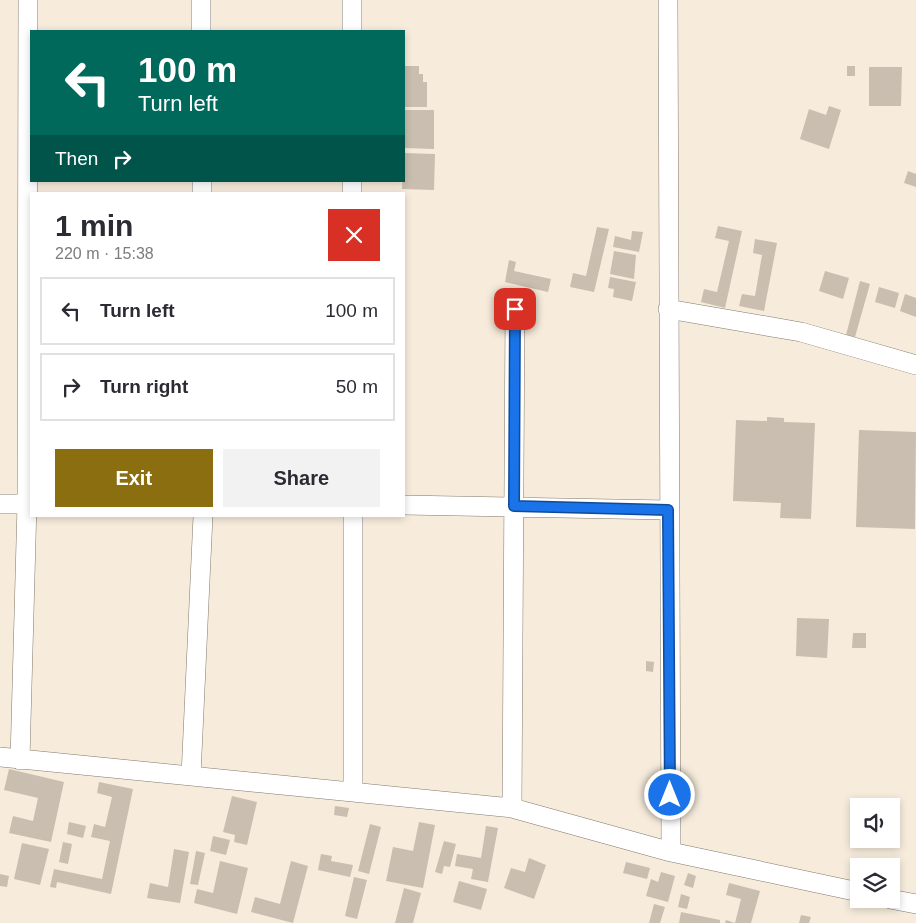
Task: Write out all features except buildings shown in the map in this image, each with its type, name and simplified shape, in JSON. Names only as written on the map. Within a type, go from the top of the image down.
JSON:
[{"type":"street","points":[[20,760],[29,504],[28,0]]},
{"type":"street","points":[[201,0],[201,30]]},
{"type":"street","points":[[352,0],[352,30]]},
{"type":"street","points":[[668,0],[668,510],[671,852]]},
{"type":"street","points":[[512,808],[515,309]]},
{"type":"street","points":[[668,309],[801,332],[916,365]]},
{"type":"street","points":[[0,504],[29,504]]},
{"type":"street","points":[[405,505],[668,510]]},
{"type":"street","points":[[191,776],[203,517]]},
{"type":"street","points":[[353,517],[353,792]]},
{"type":"street","points":[[0,757],[512,808],[671,852],[850,890]]},
{"type":"street","points":[[900,901],[916,904]]},
{"type":"route","points":[[515,309],[514,506],[668,510],[670,795]]}]
